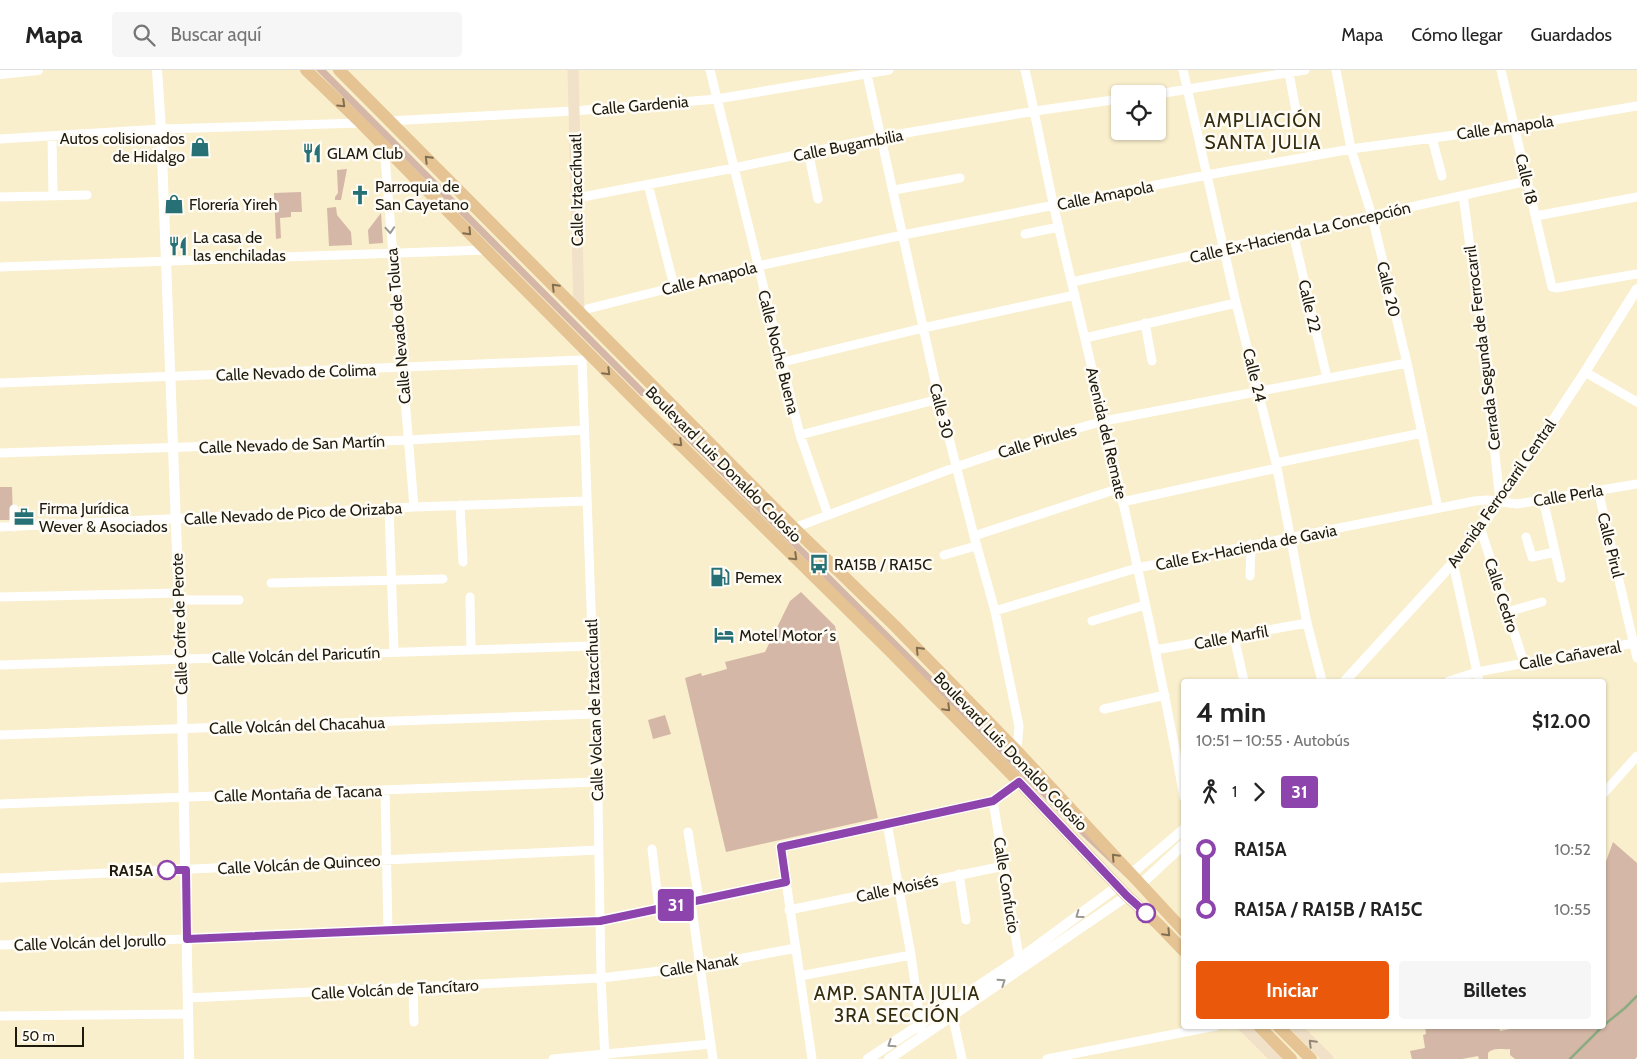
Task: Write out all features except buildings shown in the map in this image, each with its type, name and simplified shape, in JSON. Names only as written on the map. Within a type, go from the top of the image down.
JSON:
[{"type":"main road","name":"Boulevard Luis Donaldo Colosio","points":[[306,70],[362,123],[486,250],[585,356],[888,649],[1019,782],[1127,896],[1181,949]]},
{"type":"main road","name":"Boulevard Luis Donaldo Colosio","points":[[338,70],[794,528],[889,620],[1018,751],[1131,874],[1178,919]]},
{"type":"main road","name":"Calle Iztaccíhuatl","points":[[573,70],[579,311]]},
{"type":"main road","points":[[1246,1029],[1276,1059]]},
{"type":"main road","points":[[1261,1029],[1291,1059]]},
{"type":"main road","points":[[1281,1029],[1311,1059]]},
{"type":"main road","points":[[1298,1029],[1328,1059]]},
{"type":"street","points":[[0,74],[38,70]]},
{"type":"street","name":"Calle Cofre de Perote","points":[[157,70],[174,447],[181,659],[189,1059]]},
{"type":"street","name":"Calle Noche Buena","points":[[710,70],[800,435],[828,515]]},
{"type":"street","name":"Calle Gardenia","points":[[389,121],[574,111],[717,99],[867,72],[889,70]]},
{"type":"street","name":"Avenida del Remate","points":[[1025,70],[1054,205],[1120,488],[1165,695],[1181,781]]},
{"type":"street","name":"Calle 24","points":[[1183,70],[1236,303],[1277,465],[1307,623],[1321,679]]},
{"type":"street","points":[[1248,70],[1249,80]]},
{"type":"street","points":[[1166,93],[1305,70]]},
{"type":"street","name":"Calle 20","points":[[1336,70],[1351,149],[1372,216],[1407,363],[1438,508]]},
{"type":"street","name":"Calle 18","points":[[1501,70],[1552,287],[1556,288],[1637,274]]},
{"type":"street","name":"Calle 30","points":[[867,72],[939,399],[975,541],[996,611],[1020,726],[1018,751]]},
{"type":"street","points":[[1290,73],[1296,111]]},
{"type":"street","name":"Calle Bugambilia","points":[[577,198],[882,137],[1111,100]]},
{"type":"street","name":"Calle Amapola","points":[[579,311],[758,266],[903,235],[1207,175],[1351,149],[1514,127],[1637,106]]},
{"type":"street","points":[[0,140],[161,129],[362,123]]},
{"type":"street","points":[[52,136],[53,196]]},
{"type":"street","points":[[1432,138],[1442,176]]},
{"type":"street","name":"Calle Nevado de Toluca","points":[[384,146],[414,506]]},
{"type":"street","points":[[808,151],[818,199]]},
{"type":"street","points":[[894,190],[960,178]]},
{"type":"street","name":"Calle Ex-Hacienda La Concepción","points":[[1072,282],[1528,181]]},
{"type":"street","points":[[648,184],[674,286]]},
{"type":"street","points":[[0,197],[87,195]]},
{"type":"street","name":"Cerrada Segunda de Ferrocarril","points":[[1463,195],[1483,342],[1500,501]]},
{"type":"street","points":[[1536,216],[1637,197]]},
{"type":"street","points":[[1025,234],[1059,227]]},
{"type":"street","name":"Calle 22","points":[[1293,233],[1327,378]]},
{"type":"street","points":[[0,267],[486,250]]},
{"type":"street","name":"Avenida Ferrocarril Central","points":[[1347,679],[1453,563],[1500,501],[1637,289]]},
{"type":"street","points":[[783,362],[923,328],[1075,295]]},
{"type":"street","points":[[1085,338],[1236,303]]},
{"type":"street","points":[[1145,323],[1152,360]]},
{"type":"street","name":"Calle Nevado de Colima","points":[[0,384],[402,368],[585,356]]},
{"type":"street","name":"Calle Volcan de Iztaccíhuatl","points":[[585,356],[584,430],[586,501],[595,714],[601,978],[605,1057]]},
{"type":"street","name":"Calle Pirules","points":[[794,528],[956,467],[1039,439],[1104,421],[1407,363]]},
{"type":"street","points":[[1585,372],[1637,402]]},
{"type":"street","points":[[800,435],[939,399]]},
{"type":"street","name":"Calle Nevado de San Martín","points":[[0,453],[409,440],[584,430]]},
{"type":"street","points":[[1122,502],[1422,433]]},
{"type":"street","name":"Calle Perla","points":[[1500,501],[1516,504],[1637,484]]},
{"type":"street","points":[[944,555],[975,541],[1120,488]]},
{"type":"street","name":"Calle Pirul","points":[[1598,490],[1637,658]]},
{"type":"street","points":[[1543,499],[1561,578]]},
{"type":"street","name":"Calle Nevado de Pico de Orizaba","points":[[0,527],[414,506],[586,501]]},
{"type":"street","name":"Calle Ex-Hacienda de Gavia","points":[[996,611],[1137,568],[1475,501],[1500,501]]},
{"type":"street","points":[[460,505],[463,562]]},
{"type":"street","points":[[389,508],[394,651]]},
{"type":"street","points":[[14,509],[14,527]]},
{"type":"street","name":"Calle Cedro","points":[[1480,527],[1524,663]]},
{"type":"street","points":[[1526,537],[1532,557],[1555,552]]},
{"type":"street","points":[[1250,576],[1251,544]]},
{"type":"street","points":[[1453,563],[1478,677]]},
{"type":"street","points":[[271,583],[443,579]]},
{"type":"street","points":[[0,597],[178,596],[239,600]]},
{"type":"street","points":[[470,597],[471,650]]},
{"type":"street","points":[[1507,612],[1542,602]]},
{"type":"street","points":[[1092,622],[1145,605]]},
{"type":"street","name":"Calle Marfil","points":[[1155,650],[1307,623]]},
{"type":"street","points":[[1234,637],[1244,679]]},
{"type":"street","name":"Calle Cañaveral","points":[[1464,679],[1478,677],[1524,663],[1634,643]]},
{"type":"street","name":"Calle Volcán del Paricutín","points":[[0,665],[592,646]]},
{"type":"street","points":[[1104,708],[1165,695]]},
{"type":"street","name":"Calle Volcán del Chacahua","points":[[0,735],[595,714]]},
{"type":"street","points":[[1606,791],[1637,756]]},
{"type":"street","name":"Calle Montaña de Tacana","points":[[0,804],[597,782]]},
{"type":"street","points":[[812,1059],[781,847],[993,801],[1019,782]]},
{"type":"street","points":[[385,791],[388,930]]},
{"type":"street","name":"Calle Confucio","points":[[993,801],[1021,969]]},
{"type":"street","points":[[887,823],[911,955],[922,1036]]},
{"type":"street","points":[[688,832],[701,966],[713,1059]]},
{"type":"street","points":[[1131,874],[1181,832]]},
{"type":"street","points":[[1141,884],[1181,847]]},
{"type":"street","points":[[652,849],[659,909]]},
{"type":"street","name":"Calle Volcán de Quinceo","points":[[0,878],[598,850]]},
{"type":"street","name":"Calle Moisés","points":[[790,910],[1004,866]]},
{"type":"street","points":[[959,874],[966,920]]},
{"type":"street","name":"Calle Volcán del Jorullo","points":[[0,945],[600,921],[786,882]]},
{"type":"street","points":[[868,1059],[1019,958],[1118,886]]},
{"type":"street","points":[[889,1059],[1127,896]]},
{"type":"street","name":"Calle Nanak","points":[[601,978],[701,966],[796,948]]},
{"type":"street","points":[[800,976],[911,955]]},
{"type":"street","name":"Calle Volcán de Tancítaro","points":[[188,998],[601,978]]},
{"type":"street","points":[[412,988],[414,1022]]},
{"type":"street","points":[[950,1004],[962,1059]]},
{"type":"street","points":[[0,1016],[188,1014]]},
{"type":"street","points":[[1047,1059],[1201,1029]]},
{"type":"street","points":[[553,1059],[605,1057],[711,1044]]},
{"type":"shaded area","points":[[316,70],[326,70],[646,391],[646,396],[641,396]]},
{"type":"shaded area","points":[[347,169],[341,200],[335,200],[338,193],[337,170]]},
{"type":"shaded area","points":[[301,192],[302,212],[291,212],[291,217],[280,218],[281,238],[276,239],[274,193]]},
{"type":"shaded area","points":[[336,207],[337,215],[351,232],[352,245],[329,246],[327,208]]},
{"type":"shaded area","points":[[381,213],[383,243],[369,244],[368,230]]},
{"type":"shaded area","points":[[675,420],[1082,826],[1134,885],[1077,831],[670,424]]},
{"type":"shaded area","points":[[0,487],[12,487],[13,520],[0,520]]},
{"type":"shaded area","points":[[801,592],[835,626],[878,818],[726,852],[685,678],[701,673],[702,676],[727,669],[725,662],[765,652],[790,601]]},
{"type":"shaded area","points":[[665,715],[671,734],[653,739],[648,720]]},
{"type":"shaded area","points":[[1613,842],[1637,863],[1637,1057],[1635,1059],[1515,1059],[1510,1055],[1510,1049],[1498,1049],[1488,1053],[1488,1059],[1479,1059],[1478,1056],[1462,1059],[1412,1059],[1410,1051],[1425,1048],[1423,1035],[1426,1034],[1425,1029],[1500,1029],[1500,1031],[1510,1029],[1606,1029],[1606,861]]},
{"type":"waterway","points":[[1606,1023],[1637,996]]},
{"type":"waterway","points":[[1570,1059],[1600,1029]]},
{"type":"bus line","name":"31","points":[[167,870],[186,870],[187,939],[600,921],[786,882],[781,847],[993,801],[1019,782],[1127,896],[1146,913]]},
{"type":"place","name":"Autos colisionados de Hidalgo","points":[[200,147]]},
{"type":"place","name":"GLAM Club","points":[[312,153]]},
{"type":"place","name":"Parroquia de San Cayetano","points":[[360,195]]},
{"type":"place","name":"Florería Yireh","points":[[174,204]]},
{"type":"place","name":"La casa de las enchiladas","points":[[178,246]]},
{"type":"place","name":"Firma Jurídica Wever & Asociados","points":[[24,517]]},
{"type":"place","name":"RA15B / RA15C","points":[[819,564]]},
{"type":"place","name":"Pemex","points":[[720,577]]},
{"type":"place","name":"Motel Motor´s","points":[[724,635]]},
{"type":"place","name":"RA15A","points":[[167,870]]},
{"type":"district","name":"AMPLIACIÓN SANTA JULIA","points":[[1263,131]]},
{"type":"district","name":"AMP. SANTA JULIA 3RA SECCIÓN","points":[[897,1004]]}]
